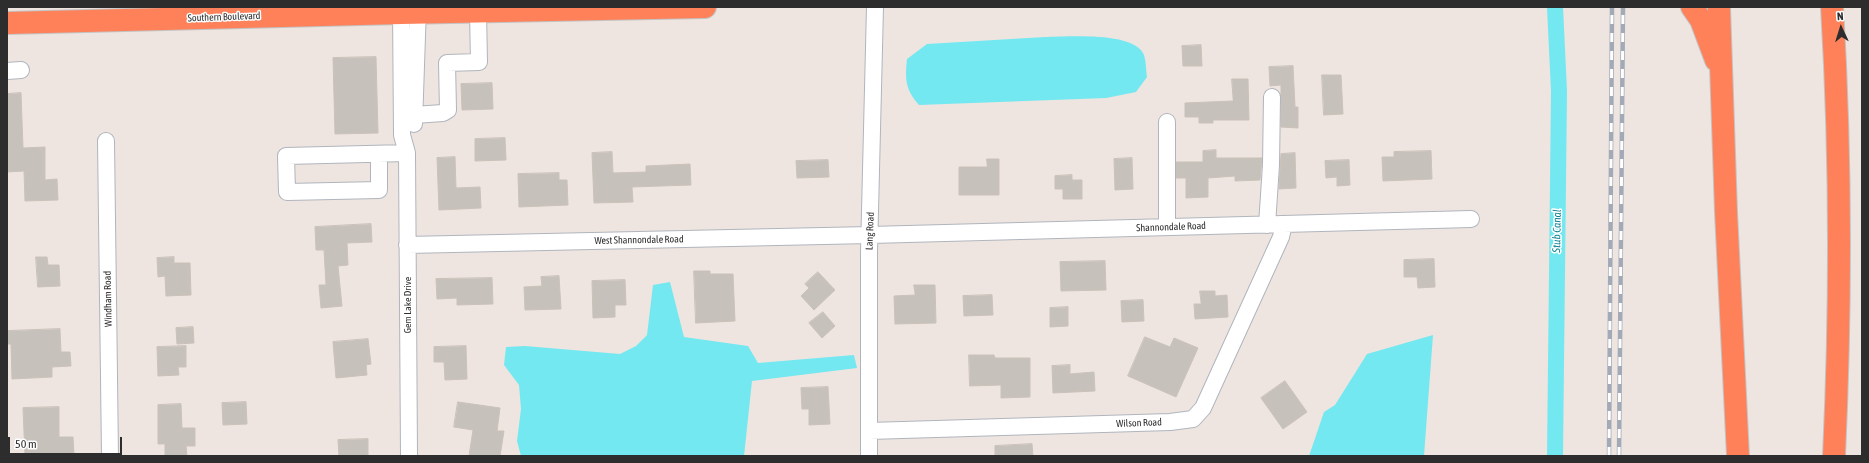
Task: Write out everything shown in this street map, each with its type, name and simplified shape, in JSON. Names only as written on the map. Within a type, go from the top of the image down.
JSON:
[{"type":"highway","name":"Southern Boulevard","points":[[7,23],[409,10],[478,12],[705,7]]},
{"type":"highway","points":[[1692,7],[1701,20],[1723,78]]},
{"type":"highway","points":[[1720,7],[1727,227],[1738,456]]},
{"type":"highway","points":[[1832,7],[1838,134],[1839,245],[1838,365],[1834,456]]},
{"type":"street","name":"Lang Road","points":[[869,456],[870,235],[875,7]]},
{"type":"street","name":"Gem Lake Drive","points":[[407,153],[412,135],[414,115],[409,10]]},
{"type":"street","name":"Gem Lake Drive","points":[[409,10],[402,135],[407,153],[409,456]]},
{"type":"street","points":[[414,115],[443,113],[448,110],[447,63],[479,62],[478,12]]},
{"type":"street","points":[[1267,225],[1271,165],[1272,97]]},
{"type":"street","points":[[1167,122],[1167,227]]},
{"type":"street","name":"Windham Road","points":[[106,141],[110,456]]},
{"type":"street","points":[[379,154],[379,190],[287,192],[286,156],[407,153]]},
{"type":"street","name":"Shannondale Road","points":[[870,235],[1471,219]]},
{"type":"street","name":"Wilson Road","points":[[869,431],[1162,422],[1193,419],[1203,408],[1281,237],[1284,224]]},
{"type":"street","name":"West Shannondale Road","points":[[407,245],[870,235]]},
{"type":"water","points":[[1083,36],[1114,39],[1127,42],[1138,47],[1144,55],[1147,77],[1136,92],[1106,98],[919,105],[911,94],[907,84],[907,59],[927,44]]},
{"type":"water","points":[[670,282],[684,337],[748,346],[758,363],[854,355],[857,368],[752,381],[744,456],[521,456],[517,441],[521,409],[519,385],[504,365],[506,347],[525,346],[620,354],[636,346],[647,335],[653,285]]},
{"type":"water","points":[[1433,335],[1424,456],[1309,456],[1324,412],[1335,405],[1367,354]]},
{"type":"building","points":[[1201,45],[1202,66],[1183,66],[1182,46]]},
{"type":"building","points":[[376,57],[378,133],[335,134],[333,58]]},
{"type":"building","points":[[1293,66],[1295,107],[1298,107],[1298,128],[1281,127],[1281,85],[1270,86],[1269,67]]},
{"type":"building","points":[[1322,75],[1341,75],[1343,114],[1324,115]]},
{"type":"building","points":[[1232,79],[1248,79],[1249,120],[1213,120],[1213,123],[1199,123],[1199,117],[1185,117],[1185,103],[1233,101]]},
{"type":"building","points":[[492,83],[493,109],[462,110],[461,84]]},
{"type":"building","points":[[21,93],[23,148],[45,147],[45,180],[57,179],[58,200],[25,201],[24,171],[7,172],[7,94]]},
{"type":"building","points":[[505,138],[506,160],[475,161],[475,139]]},
{"type":"building","points":[[1216,150],[1216,158],[1262,158],[1260,180],[1235,181],[1235,176],[1208,178],[1208,197],[1186,198],[1186,178],[1176,178],[1176,162],[1203,162],[1203,151]]},
{"type":"building","points":[[1431,151],[1432,179],[1383,181],[1382,157],[1394,157],[1394,152]]},
{"type":"building","points":[[612,152],[613,173],[646,172],[646,166],[690,164],[691,185],[632,187],[633,202],[594,203],[592,153]]},
{"type":"building","points":[[1295,153],[1296,188],[1279,189],[1281,154]]},
{"type":"building","points":[[455,157],[456,188],[480,187],[481,208],[439,210],[437,158]]},
{"type":"building","points":[[1132,158],[1133,189],[1115,190],[1114,159]]},
{"type":"building","points":[[987,159],[999,159],[999,195],[959,195],[959,167],[987,167]]},
{"type":"building","points":[[828,160],[829,177],[797,178],[796,161]]},
{"type":"building","points":[[1349,160],[1350,185],[1337,186],[1337,177],[1326,178],[1325,161]]},
{"type":"building","points":[[559,173],[559,180],[567,180],[568,205],[519,207],[518,174]]},
{"type":"building","points":[[1072,175],[1072,180],[1082,180],[1082,199],[1063,199],[1063,189],[1055,189],[1055,176]]},
{"type":"building","points":[[371,224],[372,242],[347,243],[348,265],[338,266],[342,306],[321,308],[319,285],[326,285],[324,250],[316,250],[315,227]]},
{"type":"building","points":[[36,257],[47,257],[48,265],[59,265],[60,286],[38,287]]},
{"type":"building","points":[[174,257],[174,263],[190,263],[191,295],[166,296],[165,276],[158,277],[157,258]]},
{"type":"building","points":[[1434,259],[1435,287],[1418,288],[1417,277],[1404,277],[1404,260]]},
{"type":"building","points":[[1105,261],[1106,290],[1061,291],[1060,262]]},
{"type":"building","points":[[694,271],[710,271],[710,274],[733,274],[735,321],[696,323]]},
{"type":"building","points":[[818,272],[835,290],[814,310],[801,296],[809,288],[805,284]]},
{"type":"building","points":[[559,276],[561,309],[525,310],[524,287],[542,286],[541,277]]},
{"type":"building","points":[[492,278],[493,304],[457,305],[457,298],[437,299],[436,279]]},
{"type":"building","points":[[625,280],[626,305],[615,305],[615,317],[593,318],[592,281]]},
{"type":"building","points":[[914,285],[935,285],[936,323],[895,324],[894,296],[915,295]]},
{"type":"building","points":[[1200,291],[1215,291],[1215,296],[1227,295],[1228,317],[1195,319],[1194,304],[1201,304]]},
{"type":"building","points":[[992,295],[993,315],[964,316],[963,296]]},
{"type":"building","points":[[1143,300],[1144,321],[1122,322],[1121,301]]},
{"type":"building","points":[[1068,307],[1068,326],[1050,327],[1050,308]]},
{"type":"building","points":[[823,312],[835,326],[822,338],[809,323]]},
{"type":"building","points":[[193,327],[194,343],[177,344],[176,328]]},
{"type":"building","points":[[60,329],[61,352],[70,352],[71,366],[52,367],[52,377],[12,379],[11,344],[7,344],[7,331]]},
{"type":"building","points":[[1145,337],[1170,347],[1174,338],[1198,348],[1176,397],[1128,376]]},
{"type":"building","points":[[368,339],[371,364],[366,365],[367,375],[336,378],[333,342]]},
{"type":"building","points":[[186,346],[186,367],[178,367],[179,375],[158,376],[157,347]]},
{"type":"building","points":[[466,346],[467,379],[445,380],[444,362],[434,362],[434,347]]},
{"type":"building","points":[[969,355],[994,355],[995,358],[1030,358],[1030,397],[1001,398],[1001,385],[970,386]]},
{"type":"building","points":[[1070,365],[1070,374],[1094,372],[1095,391],[1053,393],[1052,366]]},
{"type":"building","points":[[1285,381],[1307,412],[1283,429],[1261,398]]},
{"type":"building","points":[[828,387],[830,424],[809,425],[809,409],[802,409],[801,388]]},
{"type":"building","points":[[246,402],[247,424],[223,425],[222,403]]},
{"type":"building","points":[[458,402],[500,408],[497,431],[504,431],[500,456],[469,456],[473,430],[454,427]]},
{"type":"building","points":[[181,404],[182,428],[195,428],[195,446],[186,446],[187,456],[165,456],[165,444],[158,444],[158,405]]},
{"type":"building","points":[[59,407],[59,437],[73,437],[74,455],[25,456],[23,408]]},
{"type":"building","points":[[368,439],[368,456],[339,456],[338,440]]},
{"type":"building","points":[[1032,444],[1033,456],[995,456],[995,446]]},
{"type":"waterway","name":"Stub Canal","points":[[1555,7],[1559,91],[1555,456]]},
{"type":"railway","points":[[1609,456],[1612,7]]},
{"type":"railway","points":[[1619,456],[1623,7]]}]
